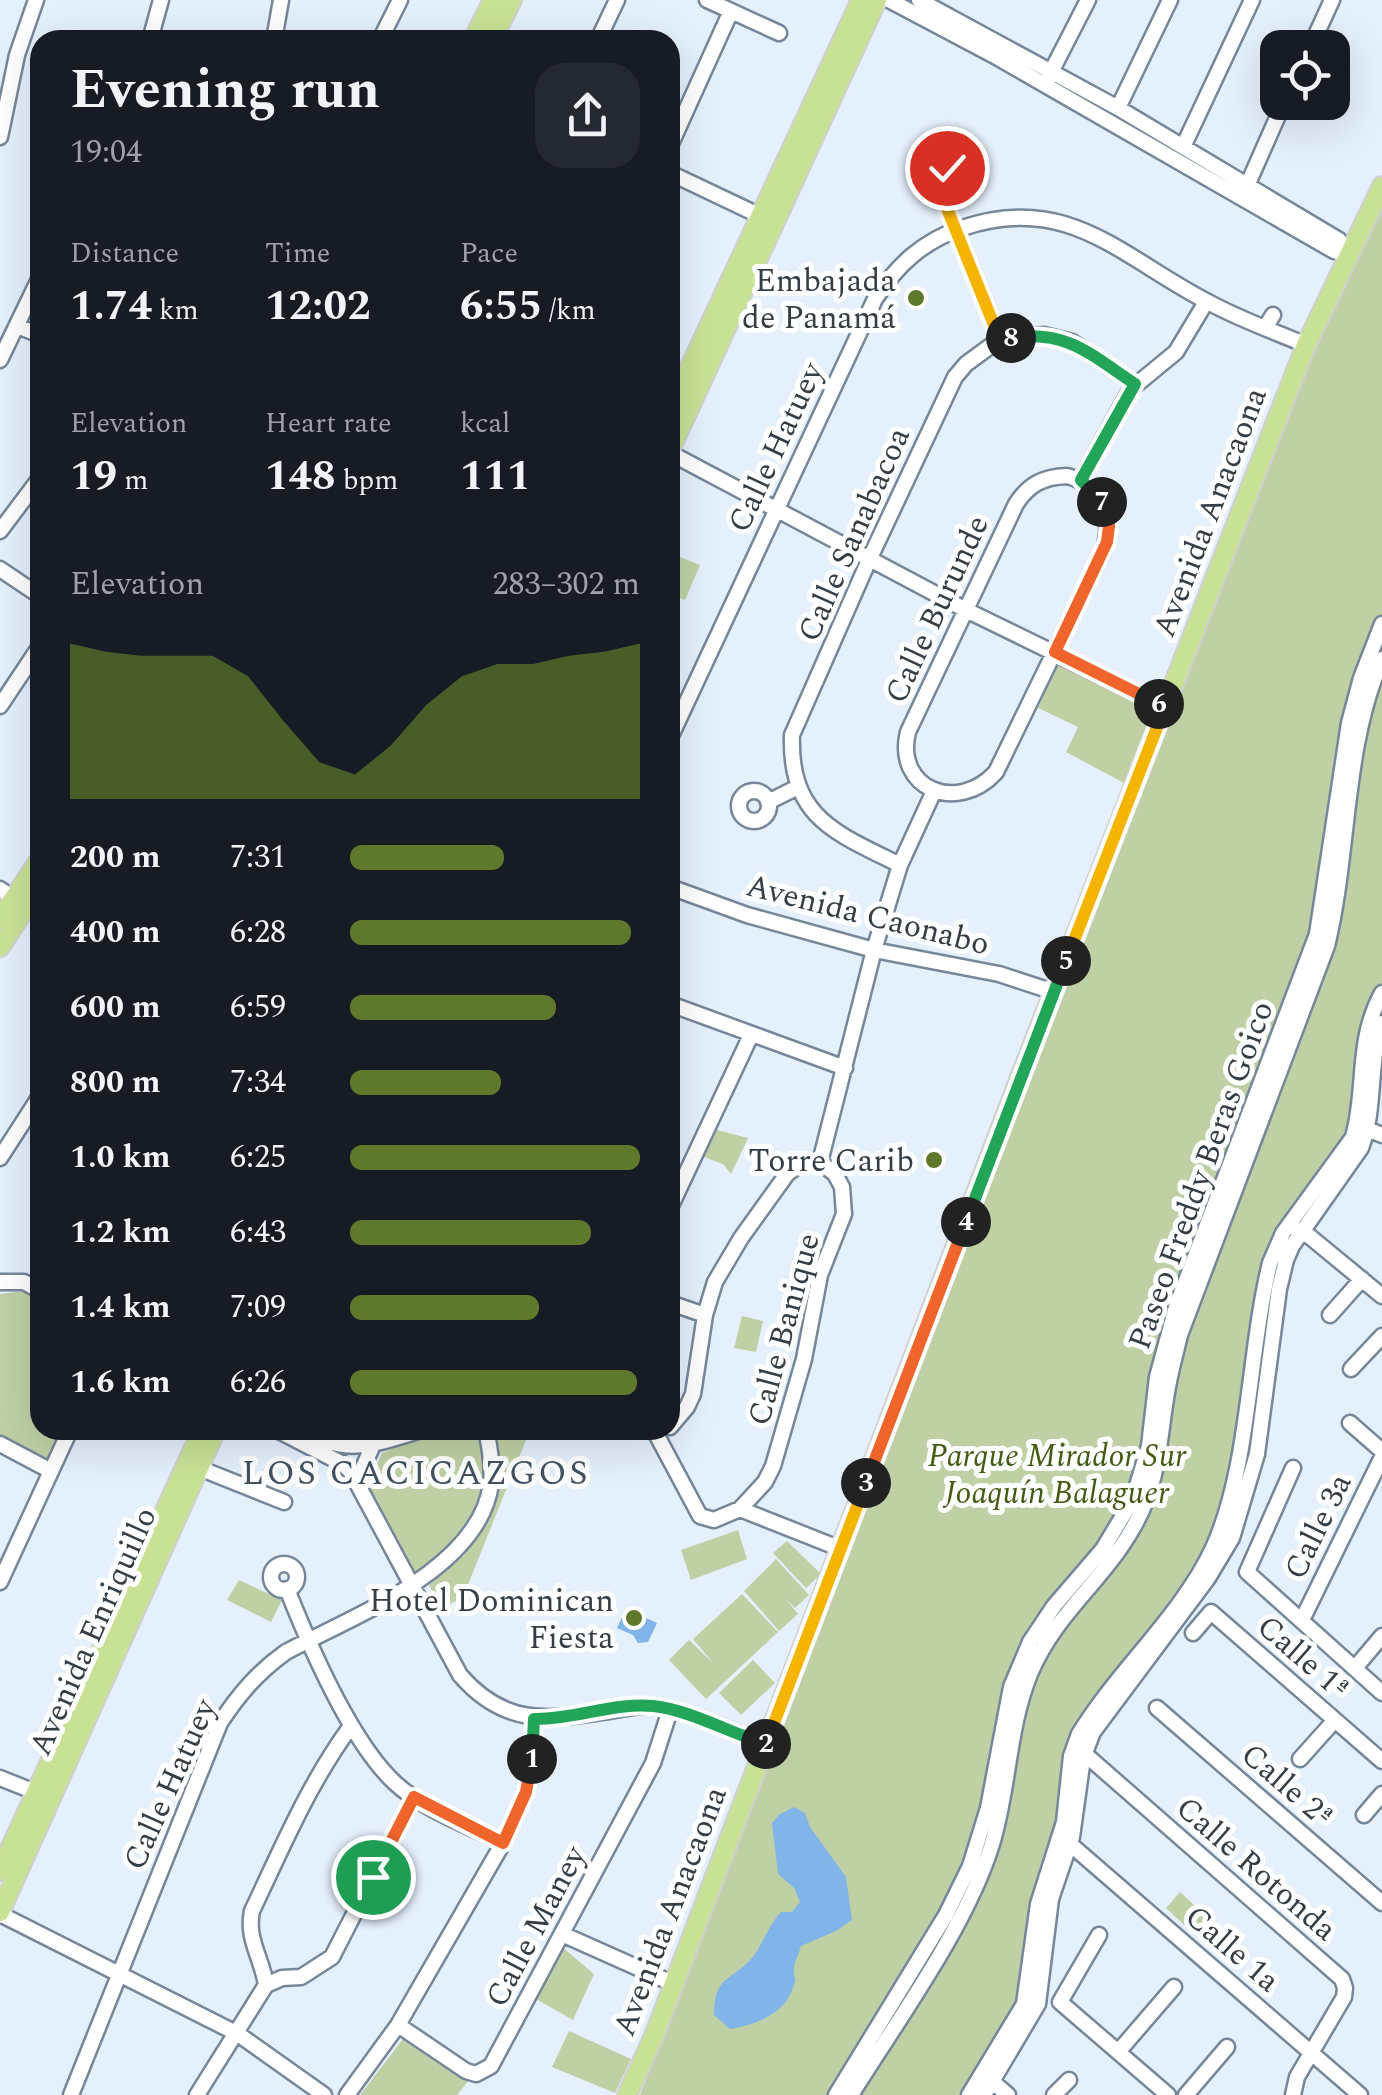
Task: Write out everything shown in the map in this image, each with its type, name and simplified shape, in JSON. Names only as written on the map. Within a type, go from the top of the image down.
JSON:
[{"type":"main road","points":[[478,30],[493,0]]},
{"type":"main road","points":[[497,30],[512,0]]},
{"type":"main road","points":[[680,428],[861,0]]},
{"type":"main road","points":[[680,390],[876,0]]},
{"type":"main road","name":"Avenida Anacaona","points":[[627,2095],[654,2036],[1306,345],[1382,186]]},
{"type":"main road","points":[[0,920],[20,902]]},
{"type":"main road","points":[[0,947],[20,902]]},
{"type":"main road","name":"Avenida Enriquillo","points":[[0,1913],[198,1440]]},
{"type":"main road","name":"Avenida Enriquillo","points":[[0,1872],[35,1792],[92,1686],[212,1440]]},
{"type":"street","points":[[0,138],[17,55],[36,0]]},
{"type":"street","points":[[153,30],[161,0]]},
{"type":"street","points":[[276,30],[280,0]]},
{"type":"street","points":[[603,30],[617,0]]},
{"type":"street","points":[[708,0],[779,33]]},
{"type":"street","points":[[889,0],[1118,108],[1339,240],[1350,254]]},
{"type":"street","points":[[919,0],[1334,252],[1350,254]]},
{"type":"street","points":[[1048,78],[1088,0]]},
{"type":"street","points":[[1118,108],[1170,0]]},
{"type":"street","points":[[1183,147],[1252,0]]},
{"type":"street","points":[[1318,30],[1332,0]]},
{"type":"street","points":[[384,30],[397,1]]},
{"type":"street","points":[[680,124],[732,12]]},
{"type":"street","points":[[1247,186],[1276,120]]},
{"type":"street","points":[[680,178],[767,219]]},
{"type":"street","points":[[938,186],[1000,340],[1044,335],[1072,342],[1135,384]]},
{"type":"street","name":"Calle Hatuey","points":[[680,716],[885,284],[906,258],[955,230],[1014,216],[1055,219],[1102,239],[1206,302],[1269,321],[1306,345]]},
{"type":"street","points":[[0,360],[30,299]]},
{"type":"street","points":[[680,1414],[688,1407],[692,1394],[705,1314],[722,1268],[777,1184],[799,1165],[820,1162],[900,865],[939,792],[960,795],[974,791],[996,772],[1107,542],[1109,526],[1103,503],[1081,480],[1135,384],[1176,352],[1206,302]]},
{"type":"street","points":[[17,326],[30,332]]},
{"type":"street","name":"Calle Sanabacoa","points":[[798,787],[791,764],[792,736],[869,560],[954,378],[978,352],[1000,340]]},
{"type":"street","points":[[680,457],[964,609],[1165,707]]},
{"type":"street","name":"Calle Burunde","points":[[939,792],[914,772],[906,758],[905,744],[964,609],[1025,490],[1053,476],[1081,480]]},
{"type":"street","points":[[0,532],[30,492]]},
{"type":"street","points":[[0,569],[30,589]]},
{"type":"street","name":"Paseo Freddy Beras Goico","points":[[836,2095],[932,1940],[970,1866],[988,1808],[1012,1687],[1030,1642],[1054,1606],[1103,1549],[1133,1499],[1149,1446],[1157,1377],[1176,1307],[1317,934],[1349,723],[1382,624]]},
{"type":"street","name":"Paseo Freddy Beras Goico","points":[[851,2095],[973,1892],[992,1846],[1019,1709],[1036,1661],[1064,1613],[1128,1536],[1142,1507],[1160,1458],[1168,1387],[1180,1335],[1327,946],[1339,893],[1354,768],[1382,659]]},
{"type":"street","points":[[0,706],[30,661]]},
{"type":"street","points":[[768,802],[798,787],[810,811],[836,832],[900,865]]},
{"type":"street","name":"Avenida Caonabo","points":[[680,891],[747,916],[874,950],[999,974],[1054,992]]},
{"type":"street","points":[[984,2095],[1024,2004],[1038,1904],[1092,1712],[1203,1566],[1220,1531],[1232,1486],[1262,1294],[1276,1246],[1353,1138],[1366,1031],[1382,994]]},
{"type":"street","points":[[680,1008],[845,1068]]},
{"type":"street","points":[[969,2095],[989,2078],[1038,2004],[1051,1900],[1070,1844],[1079,1749],[1208,1578],[1232,1538],[1256,1454],[1282,1271],[1292,1246],[1361,1148],[1367,1130],[1374,1049],[1382,1024]]},
{"type":"street","points":[[680,1186],[750,1035]]},
{"type":"street","points":[[0,1158],[30,1112]]},
{"type":"street","points":[[1367,1130],[1382,1135]]},
{"type":"street","name":"Calle Banique","points":[[740,1509],[765,1482],[773,1466],[804,1359],[820,1274],[844,1214],[842,1187],[835,1174],[820,1162]]},
{"type":"street","points":[[1286,1228],[1303,1231],[1382,1296]]},
{"type":"street","points":[[1330,1314],[1362,1279]]},
{"type":"street","points":[[0,1282],[30,1283]]},
{"type":"street","points":[[680,1306],[705,1314]]},
{"type":"street","points":[[1350,1370],[1382,1336]]},
{"type":"street","points":[[1350,1423],[1382,1454]]},
{"type":"street","points":[[0,1582],[65,1440]]},
{"type":"street","points":[[297,1440],[344,1464],[357,1481],[460,1675],[494,1706],[534,1719],[552,1720],[643,1706],[670,1710],[766,1744]]},
{"type":"street","points":[[326,1440],[343,1446],[389,1440]]},
{"type":"street","name":"Calle Hatuey","points":[[71,2095],[220,1723],[258,1674],[307,1640],[412,1585],[456,1552],[482,1514],[491,1488],[488,1440]]},
{"type":"street","points":[[666,1440],[700,1516],[714,1520],[740,1509],[842,1549]]},
{"type":"street","points":[[0,1444],[51,1471]]},
{"type":"street","points":[[357,1481],[373,1445]]},
{"type":"street","name":"Calle 3a","points":[[1302,1620],[1382,1454]]},
{"type":"street","points":[[199,1468],[284,1502]]},
{"type":"street","points":[[1293,1468],[1247,1572],[1382,1692]]},
{"type":"street","points":[[286,1589],[351,1726],[378,1765],[414,1797],[503,1843]]},
{"type":"street","name":"Calle 1ª","points":[[1193,1633],[1212,1612],[1382,1761]]},
{"type":"street","points":[[1355,1668],[1382,1636]]},
{"type":"street","name":"Calle 2ª","points":[[1158,1708],[1382,1904]]},
{"type":"street","name":"Calle Maney","points":[[398,2025],[466,2071],[484,2072],[500,2050],[653,1763],[670,1710]]},
{"type":"street","points":[[348,2095],[398,2025],[503,1843],[526,1792],[532,1766],[534,1719]]},
{"type":"street","points":[[1300,1759],[1335,1720]]},
{"type":"street","points":[[266,1985],[251,1942],[252,1911],[308,1792],[351,1726]]},
{"type":"street","name":"Calle Rotonda","points":[[1079,1749],[1342,1979],[1344,1997],[1297,2078],[1293,2095]]},
{"type":"street","points":[[0,1778],[35,1792]]},
{"type":"street","points":[[1364,1814],[1382,1794]]},
{"type":"street","points":[[198,2095],[266,1985],[282,1978],[301,1977],[332,1957],[414,1797]]},
{"type":"street","name":"Calle 1a","points":[[1070,1844],[1360,2095]]},
{"type":"street","points":[[0,1913],[238,2034],[324,2095]]},
{"type":"street","points":[[562,1934],[674,1984]]},
{"type":"street","points":[[1100,1935],[1060,2002],[1168,2095]]},
{"type":"street","points":[[1118,2052],[1174,1988]]},
{"type":"street","points":[[1186,2095],[1227,2047]]},
{"type":"street","points":[[989,2078],[1008,2095]]},
{"type":"street","points":[[1054,2095],[1068,2080]]},
{"type":"green space","name":"Parque Mirador Sur Joaquín Balaguer","points":[[1382,206],[1382,984],[1368,1013],[1358,1051],[1348,1136],[1289,1217],[1252,1330],[1226,1485],[1214,1529],[1194,1567],[1068,1743],[1055,1837],[1035,1887],[1016,2006],[961,2095],[640,2095],[1061,997],[1315,349]]},
{"type":"green space","points":[[680,557],[700,565],[685,600],[680,598]]},
{"type":"green space","points":[[1059,662],[1157,709],[1124,783],[1066,752],[1078,727],[1038,708]]},
{"type":"green space","points":[[717,1130],[748,1138],[731,1174],[723,1164],[704,1157]]},
{"type":"green space","points":[[30,1290],[30,1440],[57,1440],[48,1460],[0,1435],[0,1294]]},
{"type":"green space","points":[[742,1316],[763,1321],[756,1352],[734,1348]]},
{"type":"green space","points":[[481,1440],[487,1465],[486,1487],[479,1508],[453,1549],[413,1576],[373,1502],[369,1481],[382,1453],[411,1441]]},
{"type":"green space","points":[[496,1440],[526,1440],[463,1597],[442,1608],[429,1585],[464,1555],[480,1533],[500,1470]]},
{"type":"green space","points":[[738,1530],[747,1559],[691,1580],[681,1550]]},
{"type":"green space","points":[[787,1541],[821,1574],[806,1588],[773,1553]]},
{"type":"green space","points":[[776,1559],[809,1595],[795,1608],[785,1598],[798,1614],[779,1631],[744,1591]]},
{"type":"green space","points":[[239,1580],[282,1600],[271,1622],[227,1600]]},
{"type":"green space","points":[[742,1594],[778,1632],[706,1699],[669,1660],[689,1640],[713,1663],[693,1639]]},
{"type":"green space","points":[[753,1660],[775,1683],[741,1715],[719,1693]]},
{"type":"green space","points":[[1180,1892],[1207,1917],[1193,1933],[1166,1908]]},
{"type":"green space","points":[[562,1947],[594,1974],[573,2020],[536,1999]]},
{"type":"green space","points":[[569,2031],[631,2059],[615,2093],[552,2067]]},
{"type":"green space","points":[[406,2035],[469,2080],[457,2095],[360,2095]]},
{"type":"water","points":[[626,1609],[657,1623],[648,1642],[638,1643],[633,1635],[617,1628]]},
{"type":"water","points":[[794,1807],[805,1813],[810,1827],[846,1877],[852,1920],[801,1946],[794,1966],[794,1985],[777,2011],[749,2025],[730,2029],[714,2015],[720,1986],[751,1959],[781,1912],[792,1912],[800,1902],[794,1888],[778,1874],[772,1823]]},
{"type":"place","name":"Embajada de Panamá","points":[[916,298]]},
{"type":"place","name":"Torre Carib","points":[[934,1160]]},
{"type":"place","name":"Hotel Dominican Fiesta","points":[[634,1618]]},
{"type":"district","name":"LOS CACICAZGOS","points":[[416,1472]]},
{"type":"route","points":[[373,1877],[414,1797],[503,1843],[526,1792],[532,1766],[534,1719],[656,1706],[766,1744],[1165,707],[1055,652],[1107,542],[1109,526],[1103,503],[1081,480],[1135,384],[1092,354],[1060,338],[1030,335],[1000,340],[938,186],[946,178],[947,168]]}]
